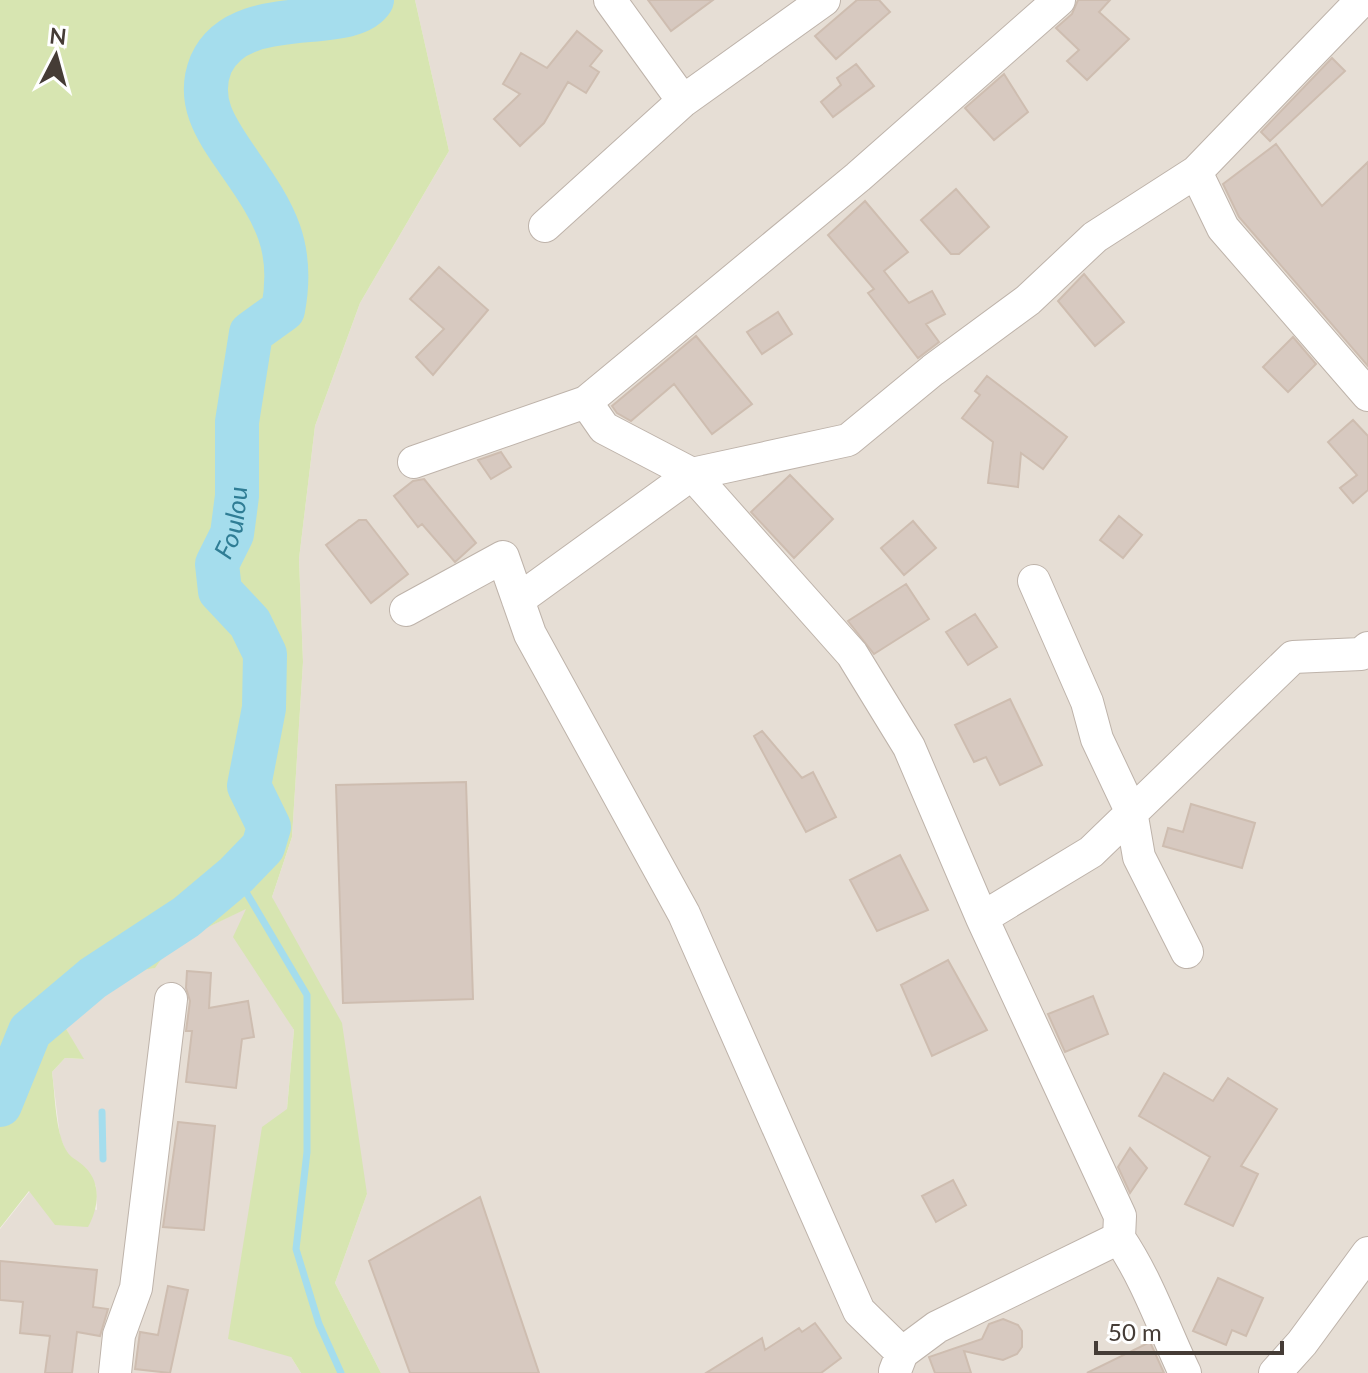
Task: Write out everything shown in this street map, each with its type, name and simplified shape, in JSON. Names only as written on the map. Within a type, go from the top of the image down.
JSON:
[{"type":"street","points":[[610,0],[683,101]]},
{"type":"street","points":[[545,226],[683,101],[824,0]]},
{"type":"street","points":[[414,462],[586,402],[858,177],[1059,0]]},
{"type":"street","points":[[518,600],[692,474],[848,440],[933,370],[1028,300],[1095,237],[1196,172],[1362,0]]},
{"type":"street","points":[[1196,172],[1223,228],[1368,395]]},
{"type":"street","points":[[586,402],[604,428],[692,474],[852,654],[909,747],[982,918],[1120,1216],[1119,1238],[1157,1302],[1164,1329],[1185,1373]]},
{"type":"street","points":[[406,610],[503,557],[530,634],[684,914],[859,1311],[898,1363],[937,1327],[1119,1238]]},
{"type":"street","points":[[1034,581],[1087,702],[1097,739],[1131,811],[1139,857],[1187,952]]},
{"type":"street","points":[[982,918],[1091,852],[1293,657],[1361,654],[1368,648]]},
{"type":"street","points":[[115,1373],[119,1335],[136,1288],[171,999]]},
{"type":"street","points":[[1275,1373],[1368,1253]]},
{"type":"shaded area","points":[[415,0],[1368,0],[1368,1373],[381,1373],[335,1283],[367,1194],[272,897],[292,837],[303,662],[299,559],[315,426],[360,303],[449,151]]},
{"type":"shaded area","points":[[247,908],[270,990],[294,1030],[287,1109],[291,1357],[301,1373],[0,1373],[0,1229],[30,1191],[97,1210],[96,1186],[86,1168],[69,1158],[60,1137],[52,1072],[65,1058],[83,1059],[62,1022],[120,974],[154,968],[171,945]]},
{"type":"green space","points":[[0,0],[415,0],[449,151],[360,303],[315,426],[299,559],[303,662],[292,837],[272,897],[342,1023],[367,1194],[335,1283],[381,1373],[301,1373],[291,1357],[228,1339],[262,1127],[287,1109],[294,1030],[233,937],[246,909],[171,945],[155,968],[120,974],[62,1022],[84,1059],[65,1058],[52,1072],[58,1124],[67,1152],[86,1168],[94,1182],[97,1197],[94,1213],[88,1227],[55,1225],[29,1191],[0,1228]]},
{"type":"building","points":[[648,0],[713,0],[671,31]]},
{"type":"building","points":[[857,0],[879,0],[890,12],[836,59],[815,36]]},
{"type":"building","points":[[1078,0],[1110,0],[1099,12],[1129,39],[1087,80],[1067,61],[1079,50],[1056,28],[1072,14]]},
{"type":"building","points":[[577,31],[602,51],[590,66],[599,72],[586,93],[568,82],[544,123],[520,146],[494,119],[520,94],[503,84],[521,53],[547,68]]},
{"type":"building","points":[[1332,58],[1345,71],[1270,141],[1261,132]]},
{"type":"building","points":[[856,64],[874,86],[833,117],[821,102],[841,85],[837,78]]},
{"type":"building","points":[[1004,74],[1028,112],[994,140],[965,108]]},
{"type":"building","points":[[1276,144],[1322,206],[1368,162],[1368,366],[1239,217],[1223,184]]},
{"type":"building","points":[[956,189],[989,227],[959,254],[951,254],[921,220]]},
{"type":"building","points":[[865,201],[908,252],[884,271],[909,303],[932,291],[945,314],[926,324],[939,342],[918,358],[868,293],[874,289],[828,235]]},
{"type":"building","points":[[439,267],[488,310],[433,375],[416,357],[444,329],[410,299]]},
{"type":"building","points":[[1084,274],[1124,322],[1095,346],[1058,301]]},
{"type":"building","points":[[778,312],[792,334],[762,354],[747,332]]},
{"type":"building","points":[[696,336],[752,404],[712,434],[674,384],[631,421],[617,413],[612,406]]},
{"type":"building","points":[[1293,337],[1316,364],[1288,392],[1263,367]]},
{"type":"building","points":[[987,376],[1067,437],[1043,469],[1021,453],[1018,487],[988,483],[993,442],[962,418],[980,395],[975,391]]},
{"type":"building","points":[[1353,420],[1368,436],[1368,490],[1353,503],[1340,488],[1357,475],[1328,442]]},
{"type":"building","points":[[501,452],[511,467],[491,479],[478,460]]},
{"type":"building","points":[[790,475],[833,519],[794,558],[751,512]]},
{"type":"building","points":[[424,479],[476,543],[455,562],[422,524],[418,527],[394,496],[413,481]]},
{"type":"building","points":[[1119,516],[1142,535],[1123,558],[1100,540]]},
{"type":"building","points":[[359,520],[366,520],[408,574],[371,603],[326,545]]},
{"type":"building","points":[[913,521],[936,548],[904,575],[881,548]]},
{"type":"building","points":[[906,584],[929,619],[874,654],[848,621]]},
{"type":"building","points":[[975,614],[997,647],[968,665],[946,632]]},
{"type":"building","points":[[1010,699],[1042,765],[1000,785],[986,757],[974,762],[955,725]]},
{"type":"building","points":[[762,731],[802,778],[813,772],[836,817],[806,832],[754,736]]},
{"type":"building","points":[[466,782],[473,999],[343,1003],[336,785]]},
{"type":"building","points":[[1191,804],[1255,823],[1242,868],[1163,846],[1168,828],[1183,832]]},
{"type":"building","points":[[900,855],[928,910],[877,931],[850,880]]},
{"type":"building","points":[[948,960],[987,1030],[932,1056],[901,985]]},
{"type":"building","points":[[187,971],[211,973],[209,1008],[248,1001],[254,1037],[242,1039],[236,1088],[186,1082],[192,1031],[186,1031],[190,1001],[186,988]]},
{"type":"building","points":[[1093,996],[1108,1034],[1065,1052],[1048,1014]]},
{"type":"building","points":[[1164,1073],[1213,1101],[1228,1078],[1277,1109],[1241,1166],[1258,1174],[1233,1226],[1185,1204],[1210,1157],[1139,1116]]},
{"type":"building","points":[[178,1122],[215,1126],[204,1230],[163,1227]]},
{"type":"building","points":[[1130,1148],[1147,1168],[1130,1193],[1118,1167]]},
{"type":"building","points":[[953,1180],[966,1205],[936,1222],[922,1196]]},
{"type":"building","points":[[480,1197],[539,1373],[410,1373],[369,1261]]},
{"type":"building","points":[[0,1261],[97,1270],[93,1307],[108,1309],[100,1336],[77,1332],[72,1373],[45,1373],[50,1336],[20,1333],[23,1302],[0,1300]]},
{"type":"building","points":[[1218,1278],[1263,1298],[1246,1336],[1232,1330],[1226,1345],[1193,1331]]},
{"type":"building","points":[[168,1286],[188,1290],[170,1373],[135,1369],[140,1332],[158,1335]]},
{"type":"building","points":[[1003,1319],[1018,1325],[1022,1331],[1022,1347],[1017,1354],[1003,1360],[964,1351],[971,1373],[935,1373],[929,1357],[982,1339],[989,1324]]},
{"type":"building","points":[[815,1323],[841,1358],[821,1373],[706,1373],[762,1338],[765,1350],[799,1328],[802,1332]]},
{"type":"building","points":[[1150,1342],[1164,1373],[1087,1373]]},
{"type":"waterway","name":"Foulou","points":[[0,1105],[30,1031],[93,978],[186,917],[236,875],[263,847],[269,827],[249,786],[264,708],[265,654],[250,623],[220,591],[217,564],[232,534],[237,496],[237,422],[251,333],[283,310],[286,268],[284,249],[272,216],[212,117],[206,92],[207,78],[211,64],[225,44],[245,32],[269,25],[341,16],[360,10],[372,0]]},
{"type":"waterway","points":[[236,875],[307,995],[307,1152],[296,1249],[319,1324],[341,1373]]},
{"type":"waterway","points":[[102,1112],[103,1159]]}]
